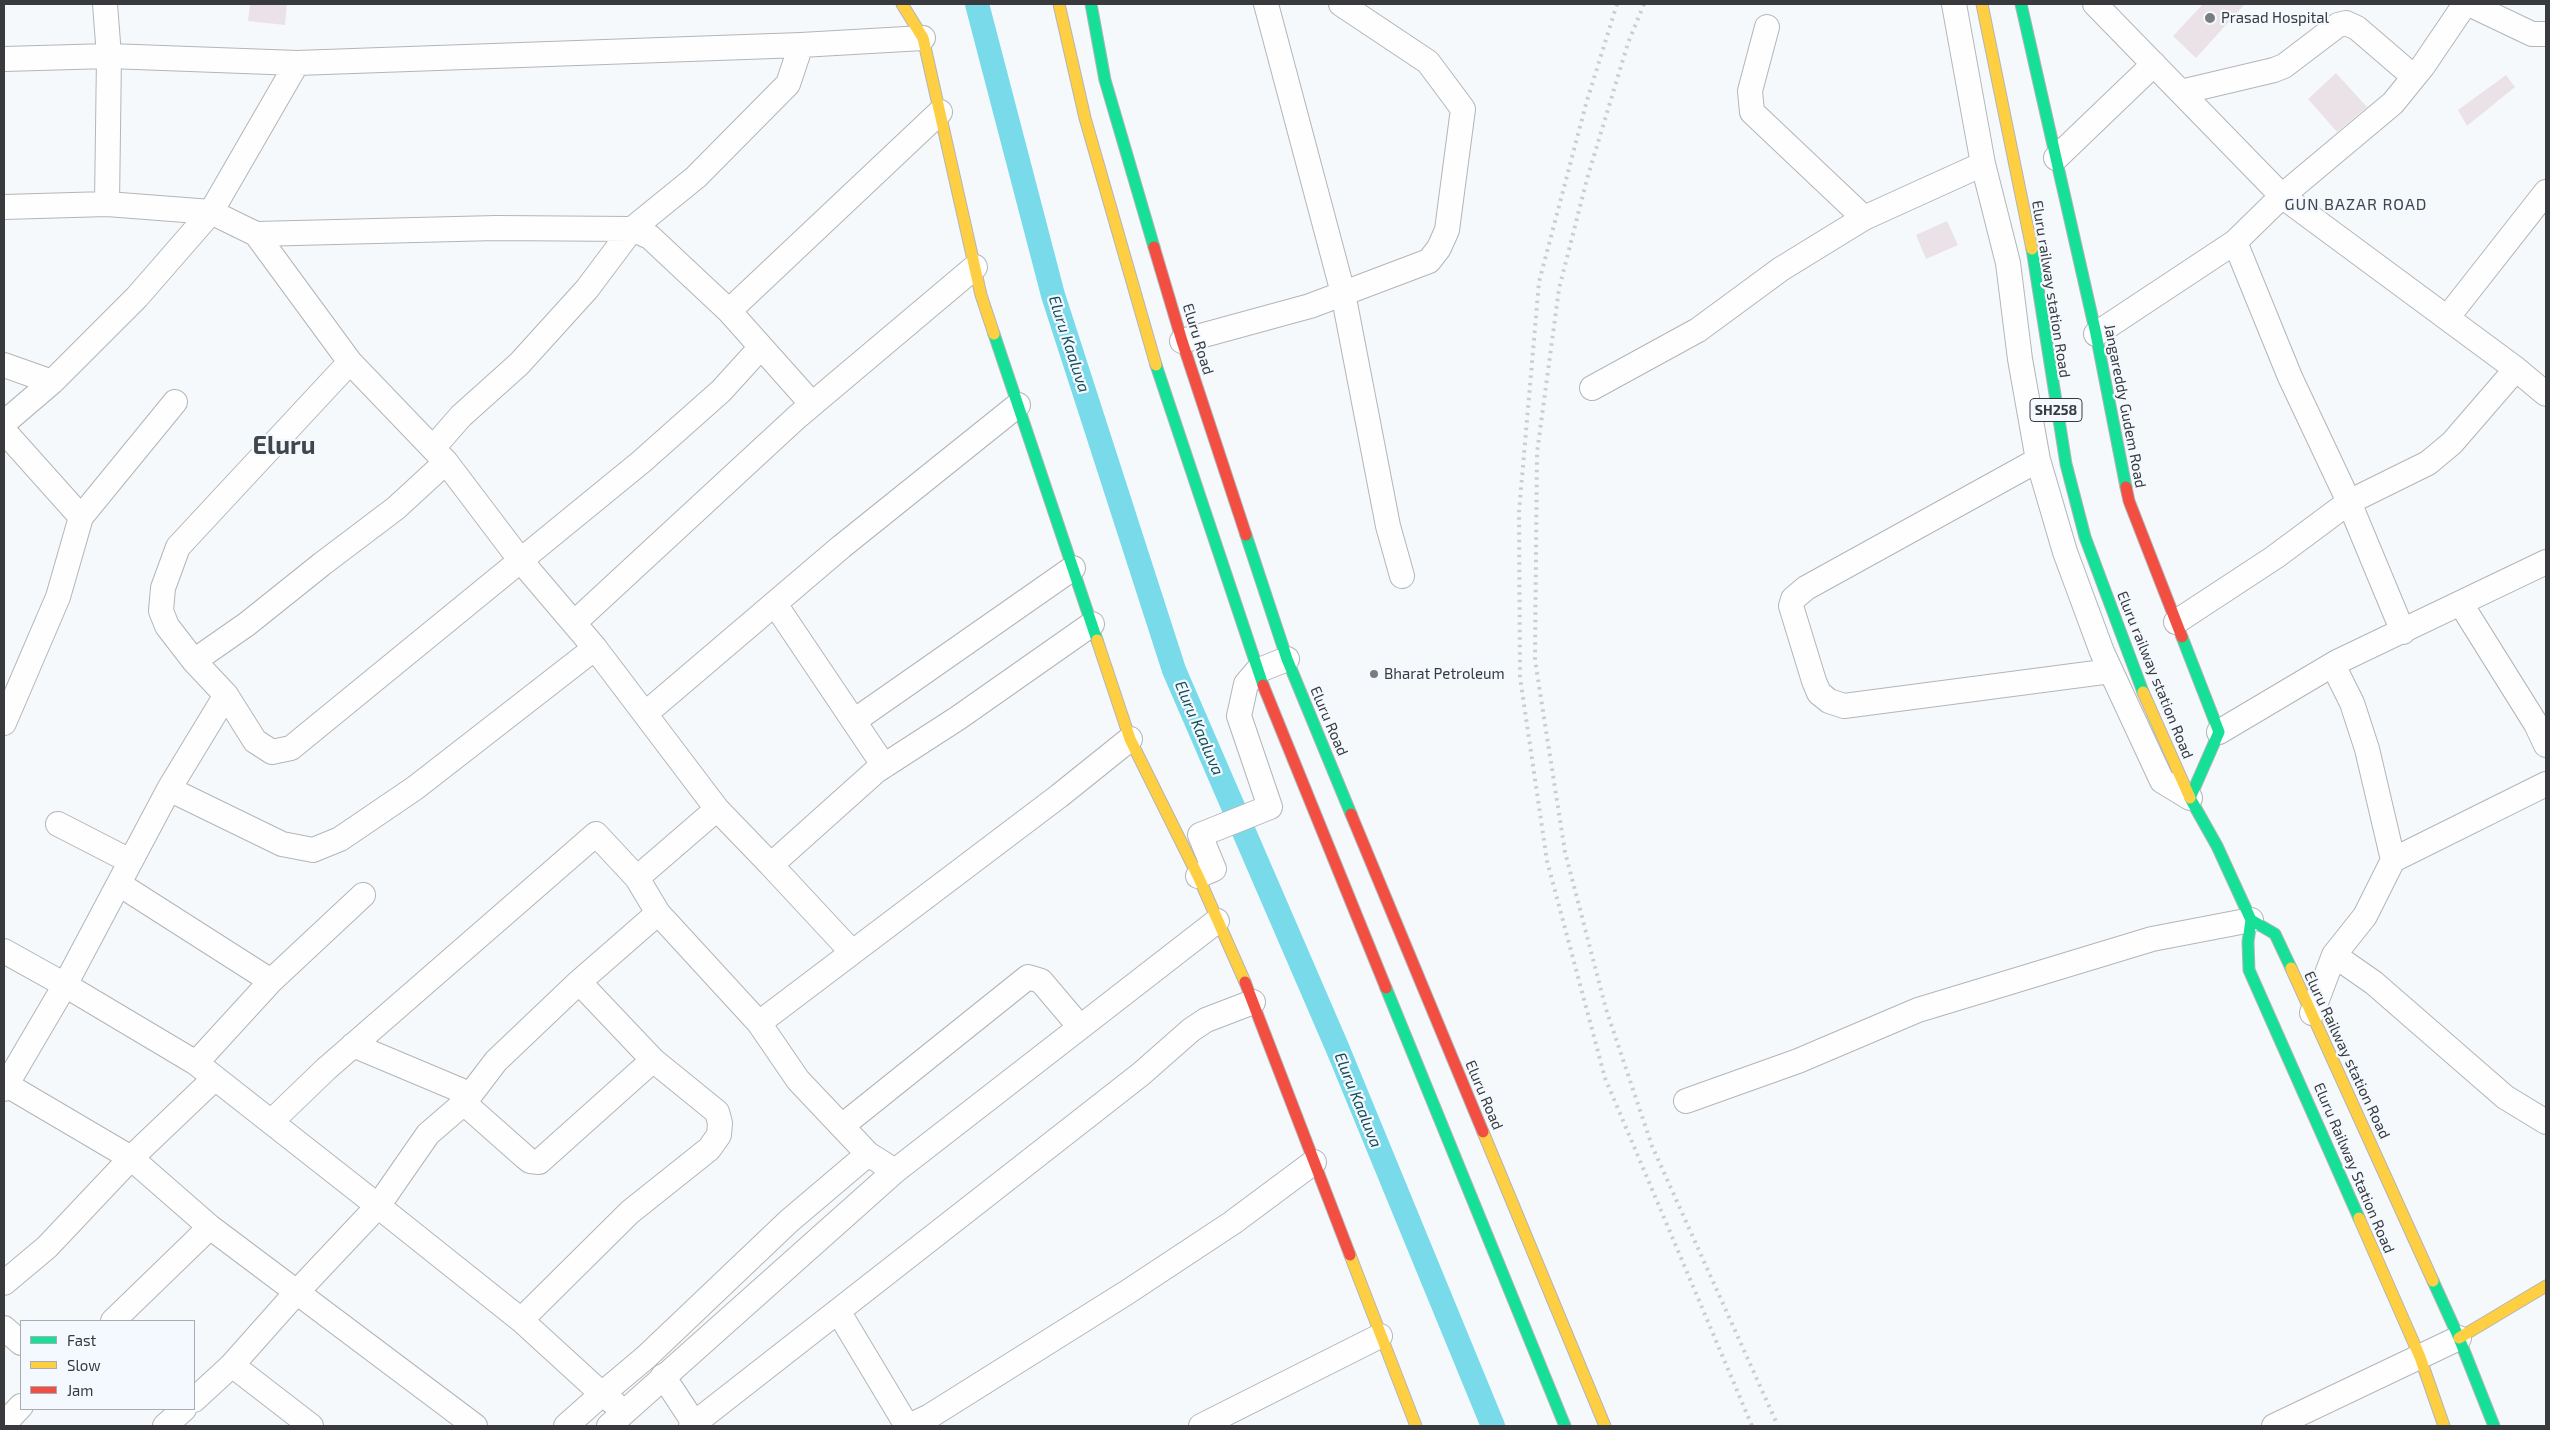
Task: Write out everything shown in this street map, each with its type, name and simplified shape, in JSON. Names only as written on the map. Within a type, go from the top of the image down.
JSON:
[{"type":"main road","points":[[902,4],[923,38],[981,295],[1130,739],[1206,872],[1216,921],[1250,994],[1416,1426]]},
{"type":"main road","points":[[1059,4],[1085,118],[1156,365],[1257,671],[1565,1426]]},
{"type":"main road","name":"Eluru Road","points":[[1091,4],[1105,80],[1182,342],[1287,659],[1605,1426]]},
{"type":"main road","name":"Eluru railway station Road","points":[[1982,4],[2032,251],[2066,464],[2085,537],[2138,680],[2190,798]]},
{"type":"main road","name":"Jangareddy Gudem Road","points":[[2021,4],[2096,334],[2129,502],[2219,732]]},
{"type":"main road","points":[[2219,732],[2190,798],[2217,846],[2251,920]]},
{"type":"main road","name":"Eluru Railway station Road","points":[[2251,920],[2275,934],[2459,1338]]},
{"type":"main road","name":"Eluru Railway Station Road","points":[[2251,920],[2248,942],[2250,970],[2420,1357],[2444,1426]]},
{"type":"main road","points":[[2494,1426],[2459,1338],[2546,1286]]},
{"type":"street","points":[[105,4],[108,56],[107,204]]},
{"type":"street","points":[[1266,4],[1343,293],[1388,526],[1402,576]]},
{"type":"street","points":[[1182,342],[1310,306],[1429,261],[1439,248],[1447,230],[1463,109],[1428,62],[1341,4]]},
{"type":"street","points":[[1954,4],[1982,164],[2008,263],[2020,359],[2038,460],[2064,552],[2111,671],[2162,781],[2190,798]]},
{"type":"street","points":[[2095,4],[2282,196],[2516,369],[2546,394]]},
{"type":"street","points":[[2096,334],[2235,242],[2282,196],[2393,103],[2467,4],[2532,34],[2546,34]]},
{"type":"street","points":[[2181,92],[2284,66],[2338,25],[2346,23],[2356,28],[2414,77]]},
{"type":"street","points":[[1767,27],[1750,91],[1752,112],[1864,218]]},
{"type":"street","points":[[4,59],[108,56],[296,63],[801,45],[923,38]]},
{"type":"street","points":[[194,661],[247,624],[396,508],[440,455],[461,416],[519,364],[587,288],[632,229],[696,177],[788,84],[801,45]]},
{"type":"street","points":[[4,422],[52,382],[136,297],[211,212],[296,63]]},
{"type":"street","points":[[2056,158],[2154,64]]},
{"type":"street","points":[[729,311],[940,112]]},
{"type":"street","points":[[1592,388],[1698,330],[1781,270],[1864,218],[1982,164]]},
{"type":"street","points":[[2447,318],[2546,192]]},
{"type":"street","points":[[4,206],[107,204],[211,212],[256,234],[486,228],[632,229],[650,237],[729,311],[812,404]]},
{"type":"street","points":[[256,234],[350,362],[440,455],[521,561],[595,648],[717,809],[851,952]]},
{"type":"street","points":[[2235,242],[2290,377],[2348,502],[2403,632]]},
{"type":"street","points":[[574,623],[812,404],[974,267]]},
{"type":"street","points":[[350,362],[178,546],[163,588],[161,611],[167,626],[194,661],[226,695],[255,741],[272,752],[291,748],[641,462],[720,391],[760,347]]},
{"type":"street","points":[[4,365],[52,382]]},
{"type":"street","points":[[2176,622],[2275,557],[2348,502],[2428,463],[2452,443],[2516,369]]},
{"type":"street","points":[[4,723],[58,597],[82,517],[175,402]]},
{"type":"street","points":[[645,714],[841,547],[1018,405]]},
{"type":"street","points":[[4,431],[82,517]]},
{"type":"street","points":[[2038,460],[1806,588],[1793,599],[1791,606],[1814,681],[1819,693],[1829,701],[1844,706],[2111,671]]},
{"type":"street","points":[[2219,732],[2343,684],[2403,632],[2546,562]]},
{"type":"street","points":[[854,721],[1073,568]]},
{"type":"street","points":[[775,604],[884,766]]},
{"type":"street","points":[[2461,604],[2536,724],[2546,745]]},
{"type":"street","points":[[771,865],[884,766],[958,718],[1092,624]]},
{"type":"street","points":[[169,788],[282,844],[313,850],[340,839],[415,788],[595,648]]},
{"type":"street","points":[[1206,872],[1200,835],[1270,807],[1238,716],[1246,684],[1257,671],[1287,659]]},
{"type":"street","points":[[2343,684],[2382,806],[2393,860]]},
{"type":"street","points":[[226,695],[169,788],[65,984],[5,1087],[131,1158],[210,1227],[475,1426]]},
{"type":"street","points":[[759,1022],[1052,802],[1130,739]]},
{"type":"street","points":[[2312,1013],[2334,954],[2365,916],[2393,860],[2546,784]]},
{"type":"street","points":[[637,878],[717,809]]},
{"type":"street","points":[[58,824],[130,861]]},
{"type":"street","points":[[271,1122],[353,1046],[596,834],[637,878],[658,913],[759,1022],[798,1080],[868,1154],[894,1171]]},
{"type":"street","points":[[119,884],[271,981]]},
{"type":"street","points":[[196,1063],[271,981],[364,895]]},
{"type":"street","points":[[195,1399],[232,1365],[296,1293],[378,1206],[428,1134],[464,1103],[496,1061],[579,982],[658,913]]},
{"type":"street","points":[[1686,1101],[1798,1061],[1918,1010],[2152,940],[2251,920]]},
{"type":"street","points":[[4,951],[65,984],[196,1063],[521,1320],[602,1394],[616,1419],[668,1383],[894,1171],[1216,921]]},
{"type":"street","points":[[2334,954],[2374,983],[2505,1097],[2546,1122]]},
{"type":"street","points":[[842,1126],[1028,977],[1041,981],[1080,1027]]},
{"type":"street","points":[[521,1320],[630,1212],[709,1149],[719,1135],[720,1123],[717,1112],[653,1060],[579,982]]},
{"type":"street","points":[[668,1383],[692,1422],[838,1311],[1141,1074],[1192,1030],[1250,994]]},
{"type":"street","points":[[353,1046],[460,1090],[464,1103],[530,1161],[539,1162],[653,1060]]},
{"type":"street","points":[[4,1284],[47,1247],[131,1158],[215,1078]]},
{"type":"street","points":[[566,1426],[646,1357],[789,1221],[868,1154]]},
{"type":"street","points":[[838,1311],[908,1426],[930,1416],[1126,1293],[1232,1223],[1314,1162]]},
{"type":"street","points":[[114,1320],[210,1227]]},
{"type":"street","points":[[4,1328],[20,1342]]},
{"type":"street","points":[[1202,1426],[1380,1336]]},
{"type":"street","points":[[2274,1426],[2459,1338]]},
{"type":"street","points":[[232,1365],[311,1426]]},
{"type":"street","points":[[4,1424],[20,1407]]},
{"type":"street","points":[[166,1426],[183,1410]]},
{"type":"building","points":[[250,4],[287,4],[285,25],[248,21]]},
{"type":"building","points":[[2203,4],[2245,4],[2196,58],[2173,36]]},
{"type":"building","points":[[2336,73],[2367,107],[2337,132],[2308,99]]},
{"type":"building","points":[[2506,75],[2515,87],[2467,126],[2458,110]]},
{"type":"building","points":[[1947,221],[1958,245],[1926,259],[1916,235]]},
{"type":"waterway","name":"Eluru Kaaluva","points":[[977,4],[1053,295],[1174,670],[1337,1047],[1493,1426]]},
{"type":"railway","points":[[1617,4],[1586,104],[1539,282],[1519,512],[1520,677],[1547,861],[1605,1078],[1752,1426]]},
{"type":"railway","points":[[1644,4],[1628,43],[1587,179],[1559,289],[1537,453],[1535,660],[1565,852],[1606,1009],[1652,1146],[1778,1426]]},
{"type":"traffic: fast","points":[[1091,4],[1105,80],[1154,247]]},
{"type":"traffic: fast","points":[[2021,4],[2096,334],[2126,487]]},
{"type":"traffic: fast","points":[[2032,249],[2066,464],[2085,537],[2143,692]]},
{"type":"traffic: fast","points":[[994,334],[1097,640]]},
{"type":"traffic: fast","points":[[1156,365],[1263,685]]},
{"type":"traffic: fast","points":[[1246,535],[1287,659],[1351,814]]},
{"type":"traffic: fast","points":[[2182,637],[2219,732],[2190,798],[2217,846],[2251,920],[2275,934],[2291,968]]},
{"type":"traffic: fast","points":[[2251,920],[2248,942],[2249,970],[2359,1218]]},
{"type":"traffic: fast","points":[[1386,988],[1565,1426]]},
{"type":"traffic: fast","points":[[2433,1281],[2459,1338],[2494,1426]]},
{"type":"traffic: slow","points":[[902,4],[923,38],[981,295],[994,334]]},
{"type":"traffic: slow","points":[[1059,4],[1085,118],[1156,365]]},
{"type":"traffic: slow","points":[[1982,4],[2032,249]]},
{"type":"traffic: slow","points":[[1097,640],[1130,739],[1198,876],[1245,982]]},
{"type":"traffic: slow","points":[[2143,692],[2190,798]]},
{"type":"traffic: slow","points":[[2291,968],[2433,1281]]},
{"type":"traffic: slow","points":[[1483,1132],[1605,1426]]},
{"type":"traffic: slow","points":[[2359,1218],[2420,1357],[2444,1426]]},
{"type":"traffic: slow","points":[[1350,1255],[1416,1426]]},
{"type":"traffic: slow","points":[[2459,1338],[2546,1286]]},
{"type":"traffic: jam","points":[[1154,247],[1182,341],[1246,535]]},
{"type":"traffic: jam","points":[[2126,487],[2129,501],[2182,637]]},
{"type":"traffic: jam","points":[[1263,685],[1386,988]]},
{"type":"traffic: jam","points":[[1351,814],[1483,1132]]},
{"type":"traffic: jam","points":[[1245,982],[1350,1255]]},
{"type":"place","name":"Prasad Hospital","points":[[2210,18]]},
{"type":"place","name":"Bharat Petroleum","points":[[1374,674]]},
{"type":"district","name":"GUN BAZAR ROAD","points":[[2356,205]]},
{"type":"district","name":"Eluru","points":[[284,446]]}]
